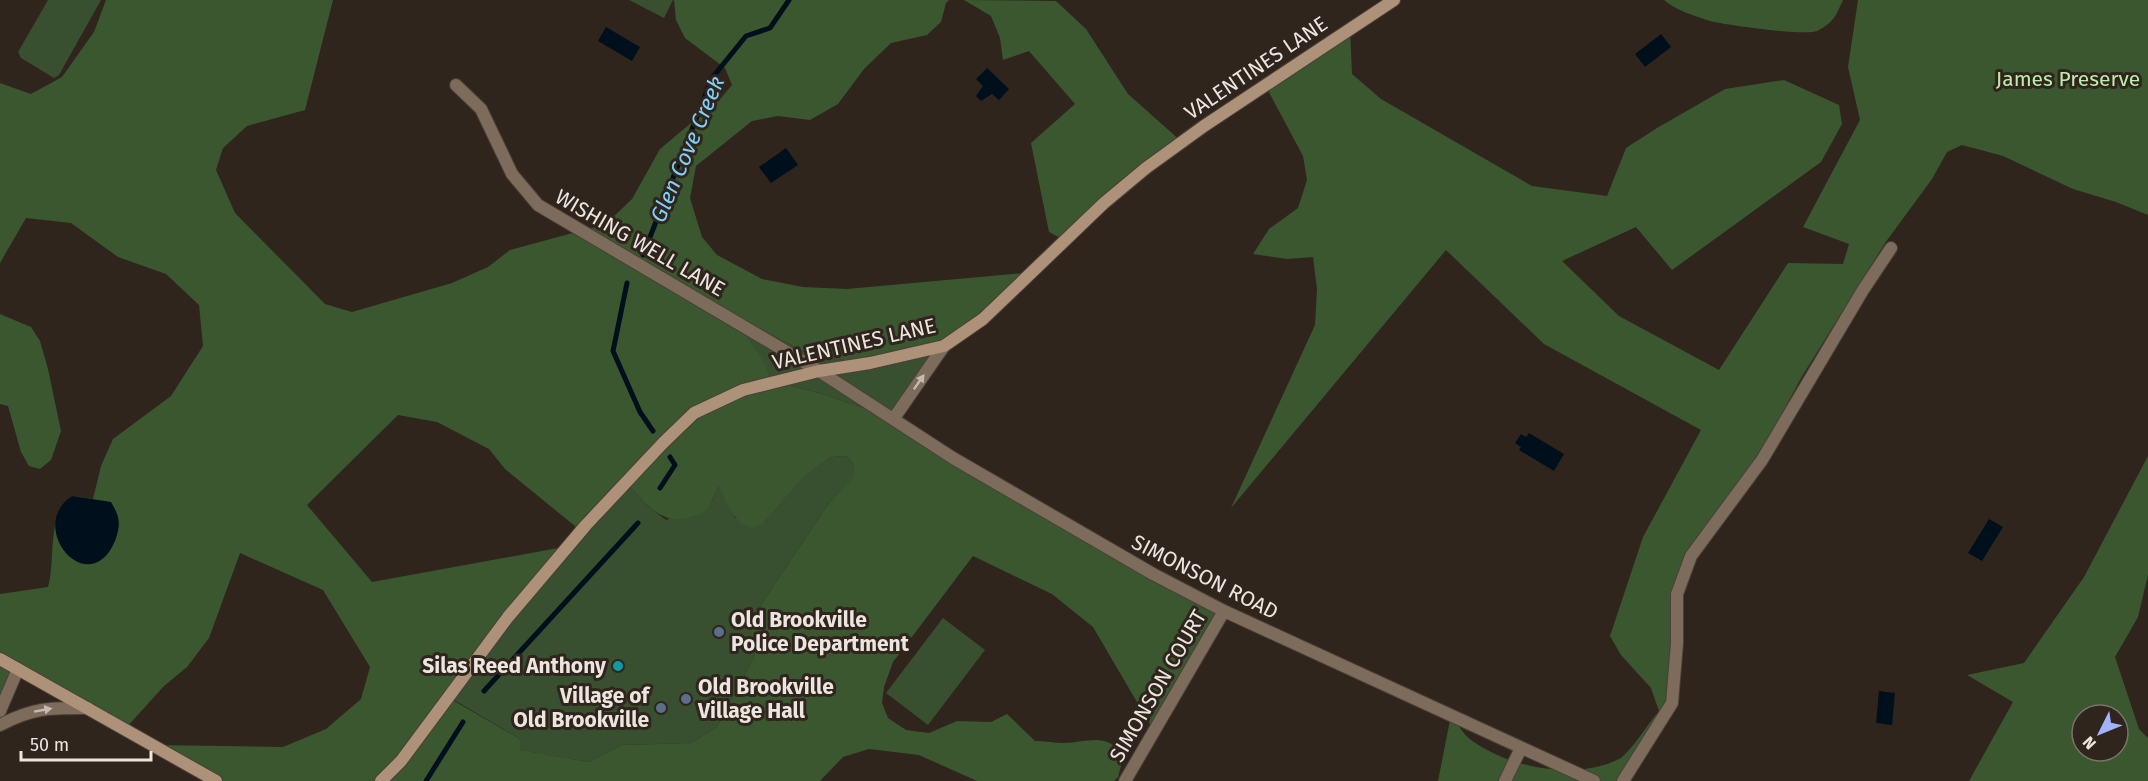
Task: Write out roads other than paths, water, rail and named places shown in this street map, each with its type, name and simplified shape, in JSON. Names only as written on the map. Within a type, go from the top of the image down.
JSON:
[{"type":"street","name":"VALENTINES LANE","points":[[381,781],[401,761],[508,617],[586,525],[670,435],[694,413],[743,390],[819,371],[870,363],[944,346],[983,319],[1104,203],[1146,168],[1223,113],[1395,0]]},
{"type":"street","name":"WISHING WELL LANE","points":[[456,85],[481,109],[512,174],[538,205],[819,371]]},
{"type":"street","points":[[1623,781],[1672,703],[1677,643],[1677,594],[1691,556],[1761,460],[1863,290],[1891,248]]},
{"type":"street","points":[[894,418],[944,346]]},
{"type":"street","name":"SIMONSON ROAD","points":[[819,371],[953,458],[1153,574],[1224,611],[1594,781]]},
{"type":"street","name":"SIMONSON COURT","points":[[1125,781],[1224,611]]},
{"type":"street","points":[[0,659],[216,781]]},
{"type":"street","points":[[0,711],[18,669]]},
{"type":"street","points":[[0,725],[20,714],[49,708],[88,708]]},
{"type":"street","points":[[1505,781],[1521,748]]},
{"type":"water","points":[[606,27],[640,47],[632,61],[598,41]]},
{"type":"water","points":[[1661,34],[1671,47],[1645,67],[1635,54]]},
{"type":"water","points":[[987,68],[1009,89],[999,100],[992,94],[981,101],[976,96],[983,86],[976,79]]},
{"type":"water","points":[[786,148],[798,165],[771,183],[759,167]]},
{"type":"water","points":[[1529,433],[1564,454],[1554,471],[1519,450],[1521,447],[1515,443],[1521,434],[1526,437]]},
{"type":"water","points":[[72,496],[111,502],[118,516],[119,525],[115,541],[104,558],[91,564],[78,562],[66,553],[58,540],[55,525],[59,509]]},
{"type":"water","points":[[1989,519],[2003,527],[1982,561],[1968,553]]},
{"type":"water","points":[[1879,691],[1895,693],[1892,725],[1876,723]]},
{"type":"waterway","name":"Glen Cove Creek","points":[[643,255],[712,78],[746,36],[770,28],[789,0]]},
{"type":"waterway","name":"Glen Cove Creek","points":[[627,283],[613,351],[640,412],[653,431]]},
{"type":"waterway","name":"Glen Cove Creek","points":[[660,488],[675,465],[670,457]]},
{"type":"waterway","name":"Glen Cove Creek","points":[[484,691],[638,523]]},
{"type":"waterway","name":"Glen Cove Creek","points":[[426,781],[463,722]]},
{"type":"place","name":"Old Brookville Police Department","points":[[719,632]]},
{"type":"place","name":"Silas Reed Anthony","points":[[618,666]]},
{"type":"place","name":"Old Brookville Village Hall","points":[[686,699]]},
{"type":"place","name":"Village of Old Brookville","points":[[661,708]]},
{"type":"park label","name":"James Preserve","points":[[2068,79]]}]
